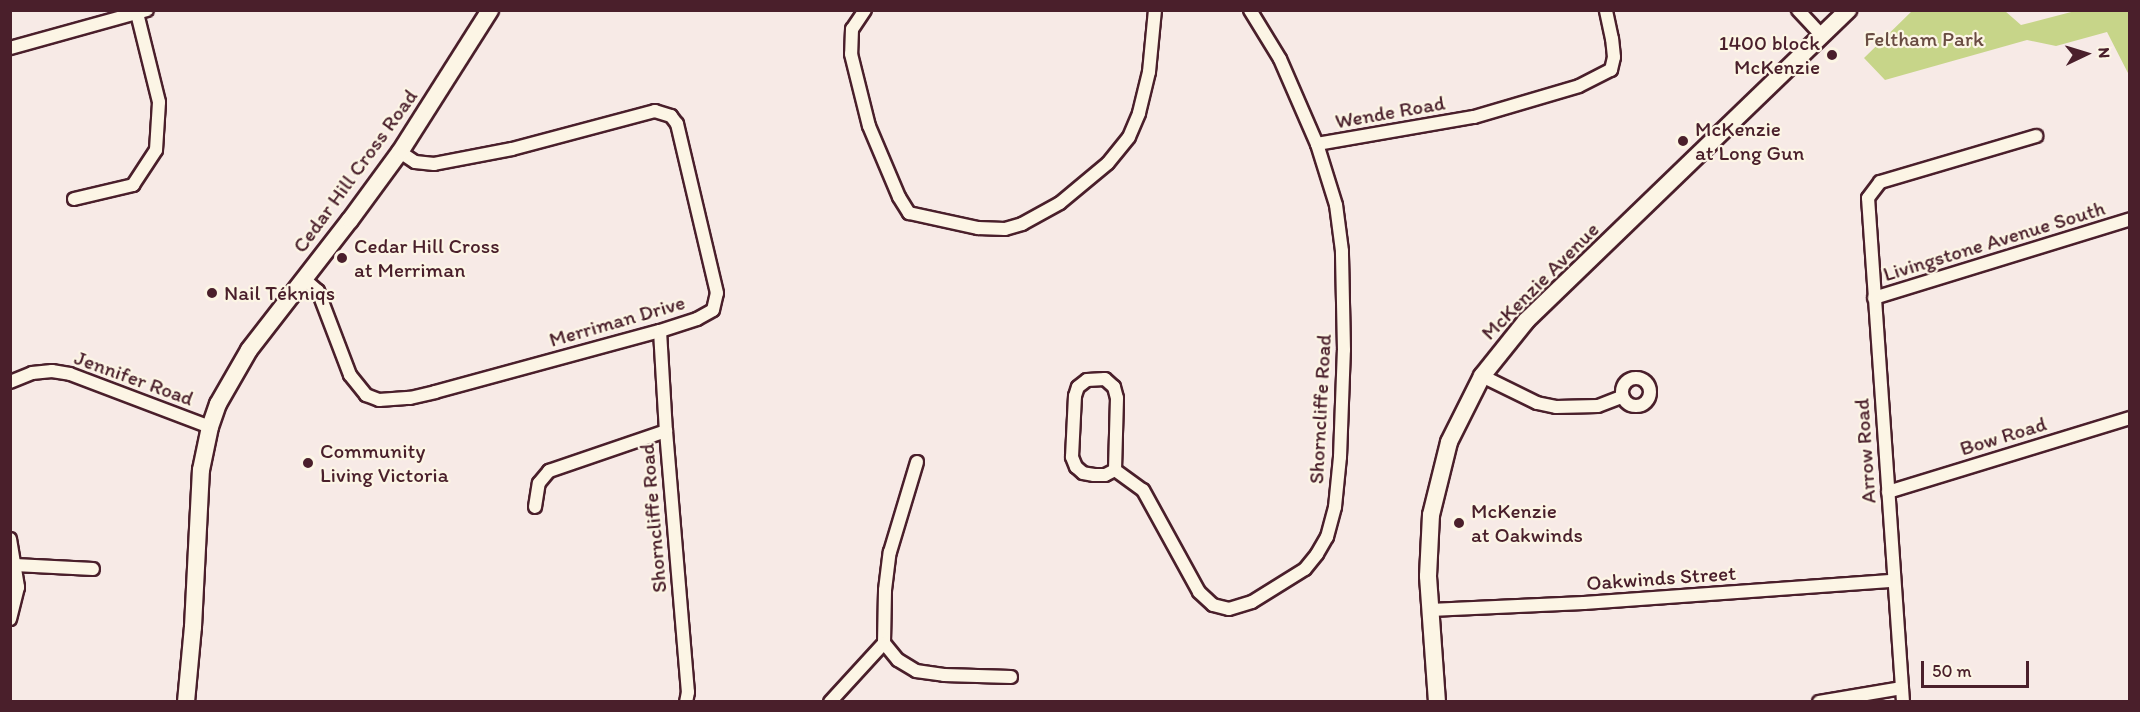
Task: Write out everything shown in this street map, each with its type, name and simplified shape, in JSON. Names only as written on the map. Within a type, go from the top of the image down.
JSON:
[{"type":"main road","name":"Cedar Hill Cross Road","points":[[186,702],[193,627],[201,470],[210,427],[238,366],[400,152],[490,10]]},
{"type":"main road","name":"McKenzie Avenue","points":[[1437,702],[1428,556],[1435,491],[1456,427],[1482,376],[1526,321],[1822,36],[1842,13]]},
{"type":"street","points":[[865,10],[852,29],[851,54],[869,126],[898,197],[909,213],[978,228],[1005,229],[1022,225],[1060,203],[1108,163],[1129,137],[1139,113],[1149,72],[1155,10]]},
{"type":"street","name":"Wende Road","points":[[1250,10],[1280,58],[1317,144],[1474,117],[1579,86],[1611,70],[1614,57],[1606,10]]},
{"type":"street","points":[[1797,10],[1822,36]]},
{"type":"street","points":[[10,48],[142,12],[159,102],[156,150],[133,185],[74,200]]},
{"type":"street","name":"Merriman Drive","points":[[304,279],[318,291],[350,375],[366,395],[379,400],[410,398],[435,392],[660,331],[697,319],[713,310],[717,293],[677,124],[671,116],[655,111],[512,149],[434,164],[415,162],[400,152]]},
{"type":"street","name":"Arrow Road","points":[[1903,702],[1868,198],[1880,182],[2036,136]]},
{"type":"street","name":"Shorncliffe Road","points":[[1115,470],[1143,490],[1199,592],[1213,605],[1229,609],[1252,602],[1305,569],[1327,537],[1335,507],[1340,457],[1344,350],[1342,251],[1336,205],[1317,144]]},
{"type":"street","name":"Livingstone Avenue South","points":[[1874,298],[2128,220]]},
{"type":"street","name":"Shorncliffe Road","points":[[660,331],[687,702]]},
{"type":"street","name":"Jennifer Road","points":[[10,382],[32,373],[51,371],[70,374],[210,427]]},
{"type":"street","points":[[1482,376],[1546,405],[1598,406],[1622,397]]},
{"type":"street","points":[[1105,379],[1114,387],[1117,398],[1115,470],[1105,475],[1083,473],[1076,467],[1072,457],[1075,396],[1078,387],[1087,380],[1105,379]]},
{"type":"street","name":"Bow Road","points":[[1888,492],[2130,418]]},
{"type":"street","points":[[536,507],[539,483],[549,471],[666,431]]},
{"type":"street","points":[[917,462],[890,552],[885,590],[884,643],[898,660],[916,671],[944,675],[1011,678]]},
{"type":"street","points":[[10,539],[18,587],[10,619]]},
{"type":"street","points":[[15,565],[93,569]]},
{"type":"street","name":"Oakwinds Street","points":[[1430,610],[1584,603],[1893,581]]},
{"type":"street","points":[[830,702],[884,643]]},
{"type":"street","points":[[1819,702],[1902,688]]},
{"type":"green space","name":"Feltham Park","points":[[1913,10],[2005,11],[2021,25],[2075,11],[2129,11],[2129,75],[2107,32],[2056,46],[2027,40],[1885,80],[1864,58]]},
{"type":"place","name":"1400 block McKenzie","points":[[1832,55]]},
{"type":"place","name":"McKenzie at Long Gun","points":[[1683,141]]},
{"type":"place","name":"Cedar Hill Cross at Merriman","points":[[342,258]]},
{"type":"place","name":"Nail Tékniqs","points":[[212,293]]},
{"type":"place","name":"Community Living Victoria","points":[[308,463]]},
{"type":"place","name":"McKenzie at Oakwinds","points":[[1459,523]]}]
